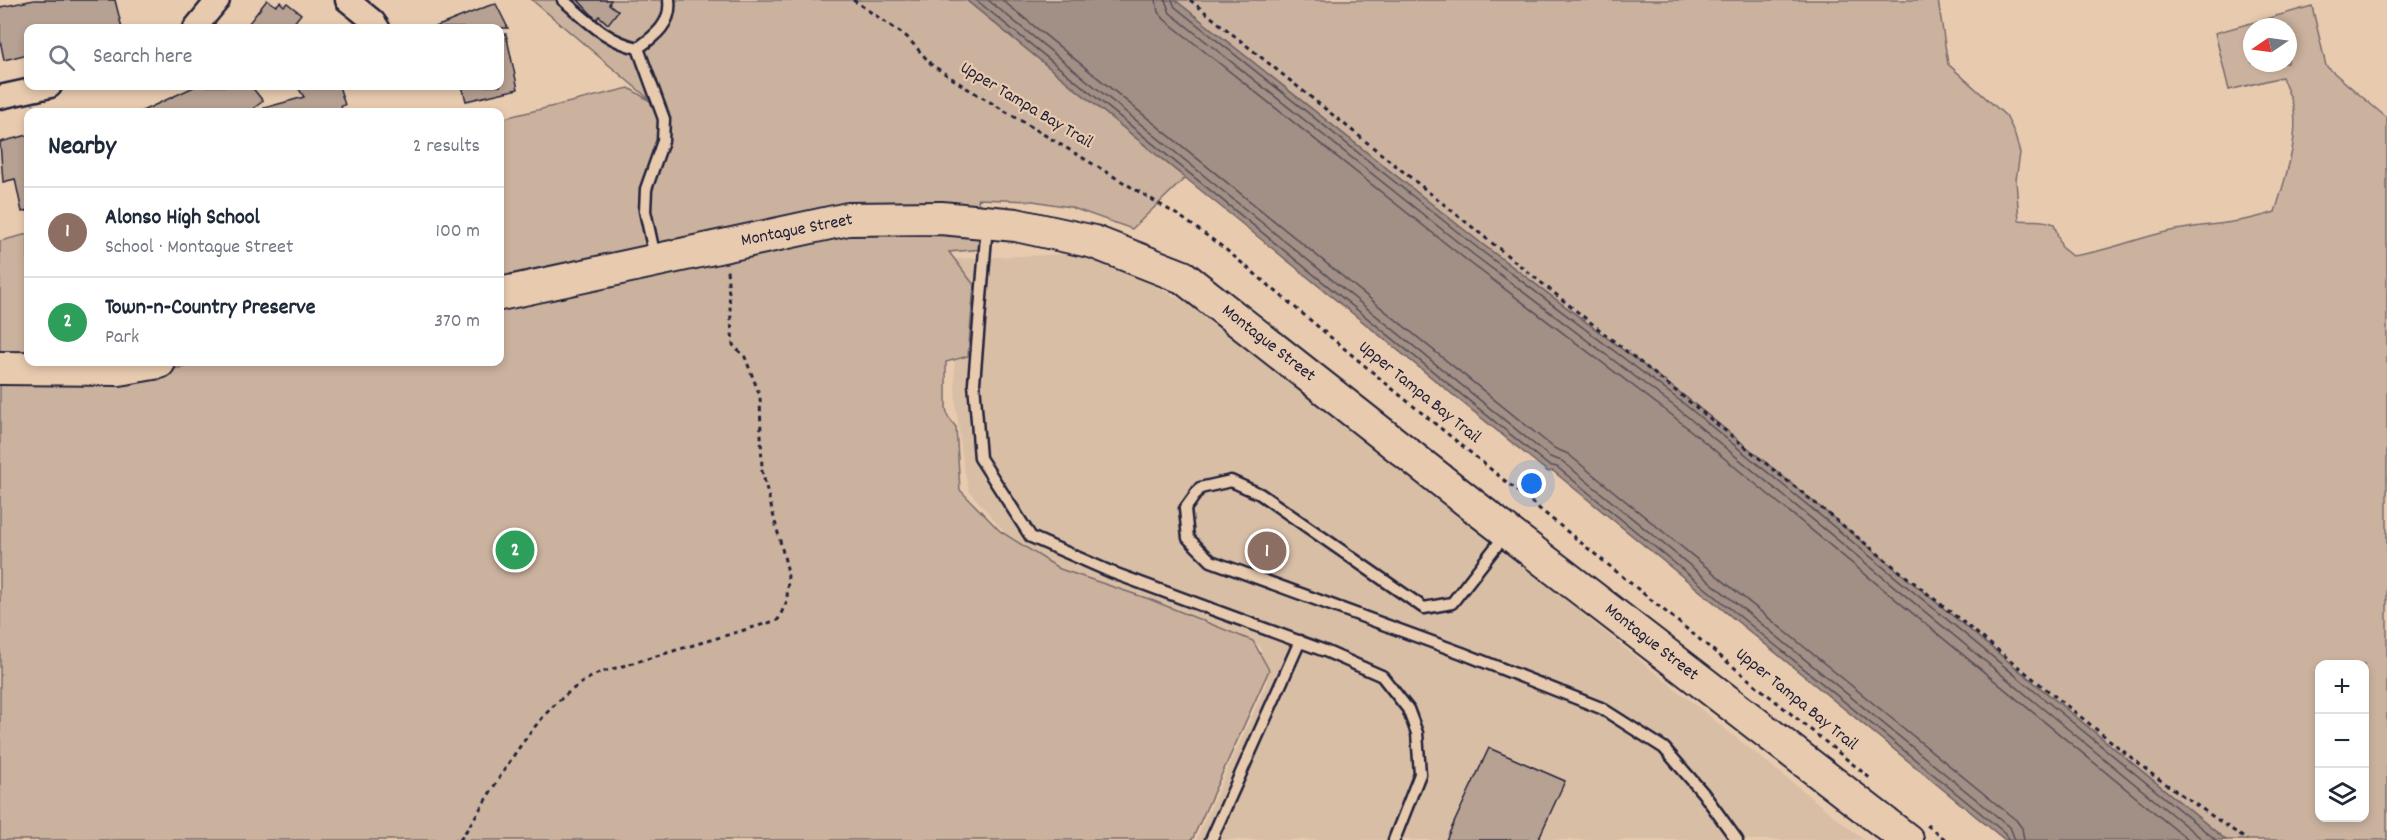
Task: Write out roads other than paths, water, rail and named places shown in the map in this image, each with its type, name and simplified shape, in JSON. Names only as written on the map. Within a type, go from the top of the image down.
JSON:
[{"type":"street","points":[[198,24],[218,0]]},
{"type":"street","points":[[347,0],[375,24]]},
{"type":"street","points":[[0,97],[32,90]]},
{"type":"street","name":"Montague Street","points":[[504,293],[848,219],[941,218],[987,222],[1016,225],[1094,242],[1183,277],[1507,532],[1906,833]]},
{"type":"street","points":[[0,368],[119,369],[136,366]]},
{"type":"lane","points":[[563,0],[601,33],[619,44],[638,48]]},
{"type":"lane","points":[[638,48],[660,30],[667,20],[669,0]]},
{"type":"lane","points":[[638,48],[664,119],[663,141],[646,189],[645,211],[656,260]]},
{"type":"lane","points":[[987,222],[974,383],[980,458],[1031,537],[1111,572],[1300,641],[1382,676],[1408,709],[1417,734],[1420,774],[1394,840]]},
{"type":"lane","points":[[1507,532],[1452,603],[1424,608],[1260,494],[1231,481],[1200,488],[1185,509],[1188,538],[1211,561],[1462,653],[1601,708],[1664,748],[1703,793],[1737,840]]},
{"type":"lane","points":[[1211,840],[1300,641]]},
{"type":"water","points":[[966,0],[1175,0],[1482,244],[1687,398],[2226,840],[2005,840],[1553,471],[1548,472]]},
{"type":"place","name":"Town-n-Country Preserve","points":[[515,550]]},
{"type":"place","name":"Alonso High School","points":[[1267,551]]}]
